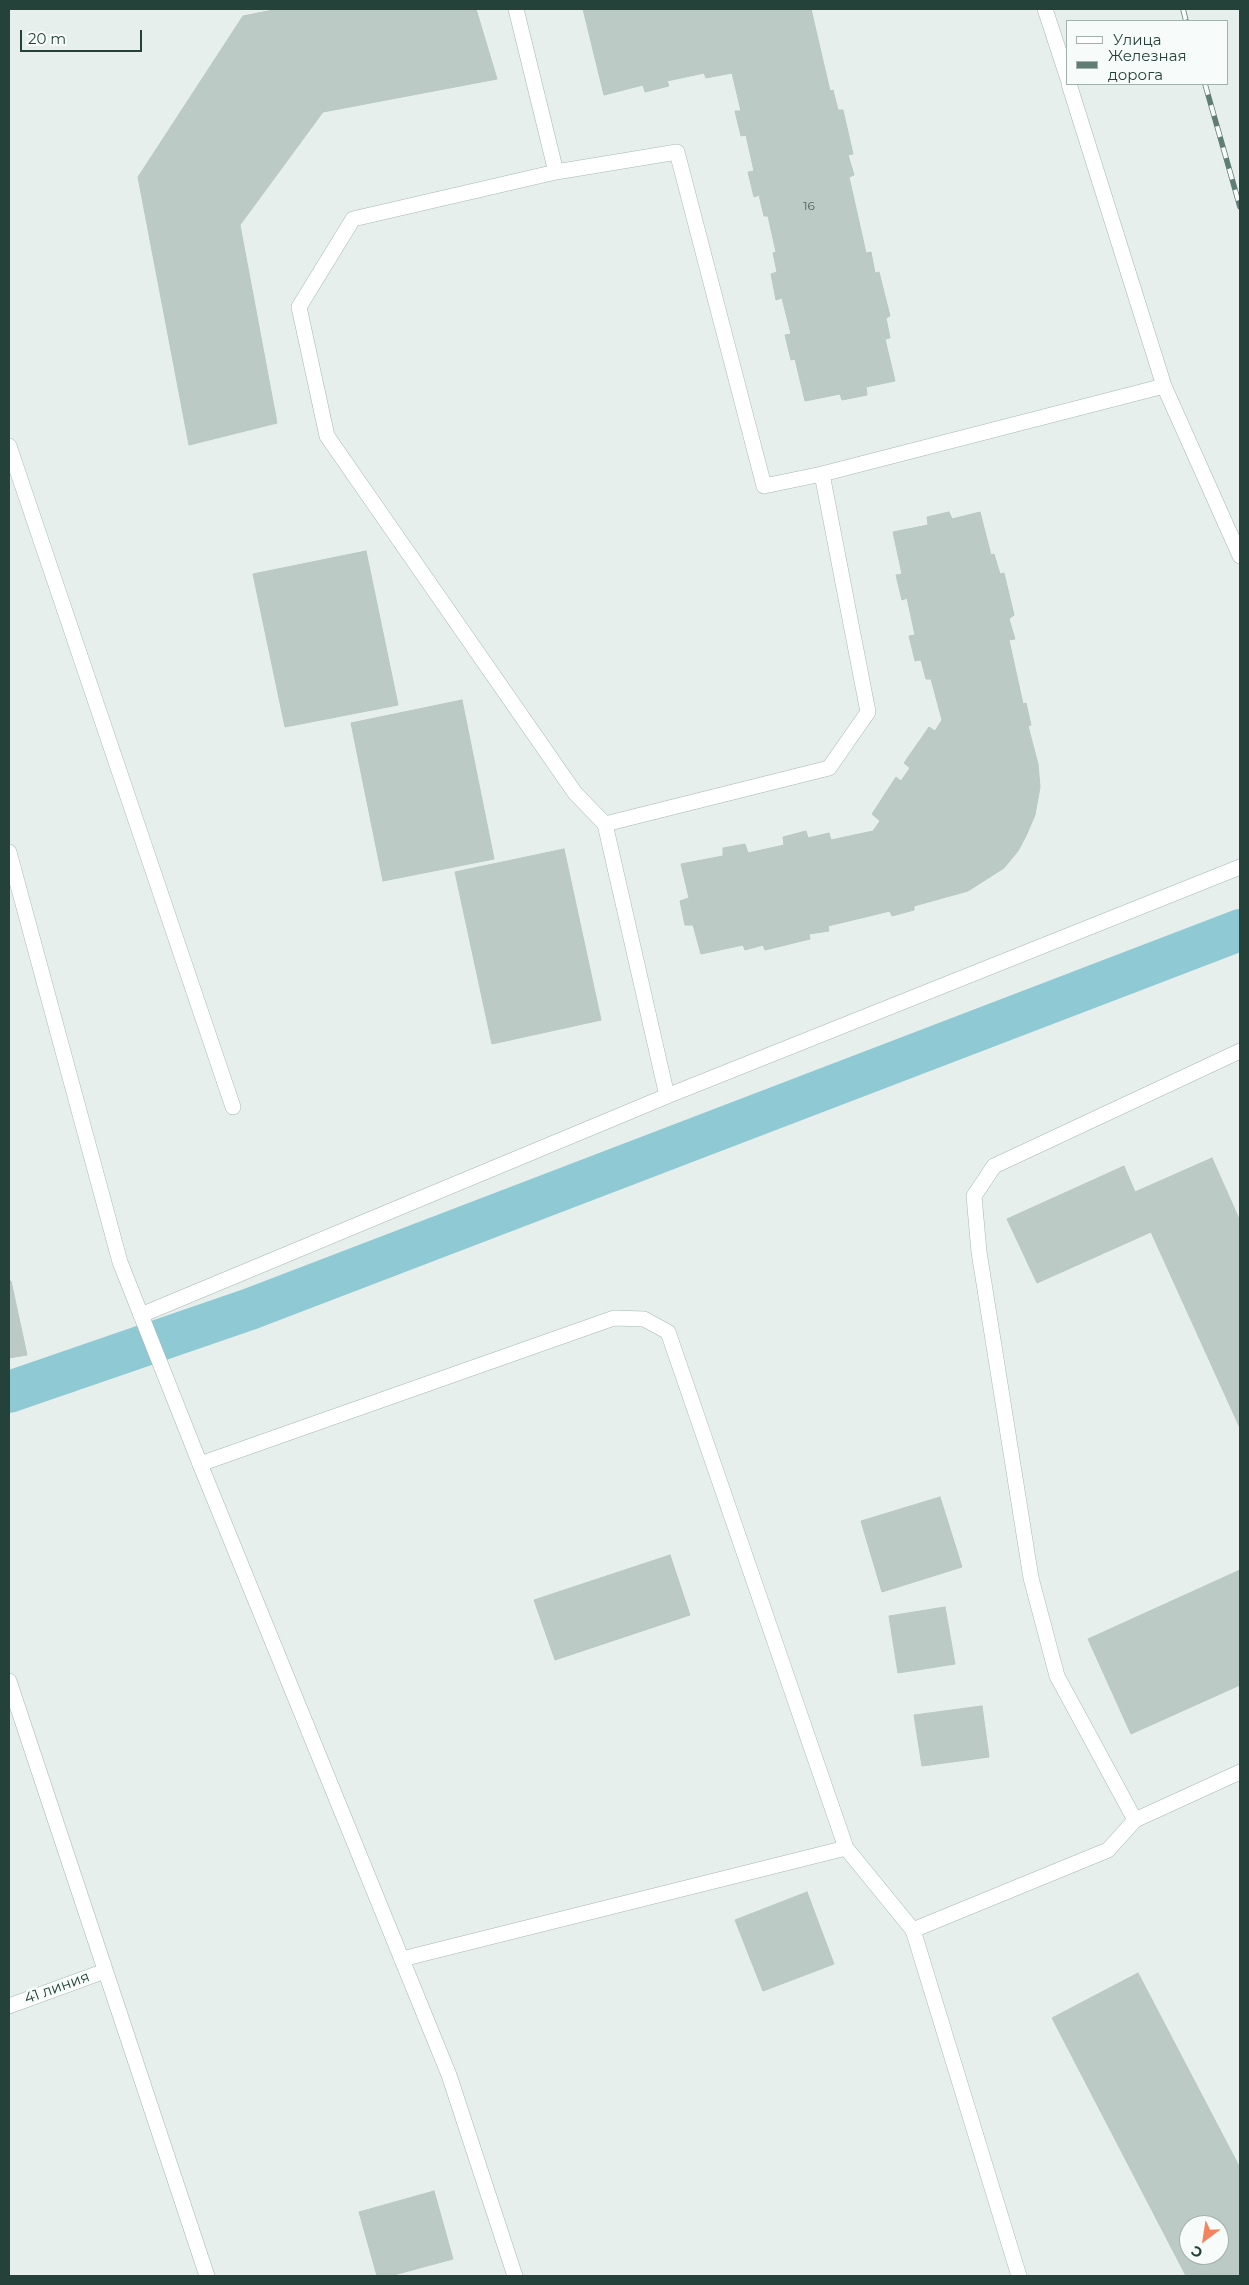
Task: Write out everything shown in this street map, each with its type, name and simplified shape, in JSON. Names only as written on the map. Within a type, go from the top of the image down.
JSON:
[{"type":"street","points":[[516,9],[556,172]]},
{"type":"street","points":[[1046,9],[1066,73]]},
{"type":"street","points":[[1069,85],[1164,386],[1240,556]]},
{"type":"street","points":[[667,1096],[605,824],[575,794],[326,436],[299,307],[353,219],[556,172],[677,152],[764,486],[822,474],[1164,386]]},
{"type":"street","points":[[9,446],[233,1106]]},
{"type":"street","points":[[605,824],[829,768],[868,712],[822,474]]},
{"type":"street","points":[[9,852],[120,1262],[186,1430],[450,2075],[515,2276]]},
{"type":"street","points":[[141,1314],[667,1096],[1240,867]]},
{"type":"street","points":[[1135,1820],[1057,1676],[1031,1578],[979,1252],[974,1196],[994,1166],[1240,1051]]},
{"type":"street","points":[[200,1464],[614,1318],[644,1319],[668,1332],[846,1848],[913,1930],[1018,2276]]},
{"type":"street","points":[[9,1681],[207,2276]]},
{"type":"street","points":[[913,1930],[1108,1850],[1135,1820],[1240,1772]]},
{"type":"street","points":[[402,1959],[846,1848]]},
{"type":"street","name":"41 линия","points":[[9,2006],[105,1971]]},
{"type":"building","points":[[278,9],[476,9],[497,79],[323,112],[240,225],[277,423],[189,445],[138,177],[243,16]]},
{"type":"building","points":[[583,9],[811,9],[830,91],[833,90],[838,110],[843,110],[853,154],[848,155],[854,175],[849,177],[866,253],[871,252],[875,273],[879,272],[890,316],[886,318],[890,338],[885,339],[895,381],[866,387],[867,395],[842,400],[840,394],[805,401],[795,359],[791,360],[785,335],[791,334],[782,298],[776,300],[771,274],[777,272],[773,253],[776,252],[768,216],[764,216],[759,195],[754,197],[748,172],[754,171],[746,135],[741,136],[735,111],[741,111],[732,73],[706,78],[704,73],[667,81],[669,86],[645,92],[643,85],[604,95]]},
{"type":"building","points":[[949,512],[952,519],[980,512],[991,555],[994,554],[1000,574],[1004,573],[1014,615],[1009,619],[1015,639],[1009,640],[1023,704],[1026,703],[1031,725],[1028,726],[1038,764],[1040,787],[1035,815],[1018,851],[1004,868],[968,891],[914,906],[914,910],[892,916],[890,911],[828,926],[829,931],[809,934],[810,939],[765,950],[763,945],[745,950],[743,945],[701,954],[693,925],[685,925],[680,901],[689,898],[681,864],[723,856],[723,848],[745,844],[748,853],[784,845],[783,837],[806,831],[808,838],[829,833],[831,840],[873,831],[880,821],[872,814],[896,777],[901,781],[910,768],[904,763],[929,727],[935,731],[942,720],[931,679],[926,679],[921,660],[915,661],[909,636],[915,635],[907,598],[902,600],[896,575],[902,574],[893,532],[928,525],[927,517]]},
{"type":"building","points":[[366,551],[398,705],[285,727],[253,574]]},
{"type":"building","points":[[462,700],[494,859],[383,881],[351,723]]},
{"type":"building","points":[[564,849],[601,1020],[492,1044],[455,872]]},
{"type":"building","points":[[1212,1158],[1240,1221],[1240,1428],[1151,1232],[1037,1283],[1007,1219],[1124,1166],[1135,1192]]},
{"type":"building","points":[[9,1281],[11,1281],[27,1355],[9,1358]]},
{"type":"building","points":[[940,1497],[962,1567],[882,1592],[861,1521]]},
{"type":"building","points":[[670,1555],[690,1615],[555,1660],[534,1600]]},
{"type":"building","points":[[1240,1570],[1240,1685],[1131,1734],[1088,1639]]},
{"type":"building","points":[[945,1607],[955,1664],[898,1673],[889,1616]]},
{"type":"building","points":[[982,1706],[989,1757],[922,1766],[914,1715]]},
{"type":"building","points":[[807,1892],[834,1964],[763,1991],[735,1920]]},
{"type":"building","points":[[1138,1973],[1240,2168],[1240,2276],[1186,2276],[1180,2265],[1229,2265],[1229,2215],[1179,2215],[1179,2263],[1052,2018]]},
{"type":"building","points":[[434,2191],[453,2259],[390,2276],[377,2276],[359,2212]]},
{"type":"waterway","points":[[9,1392],[250,1309],[1240,930]]},
{"type":"railway","points":[[1183,9],[1186,20]]},
{"type":"railway","points":[[1205,85],[1240,207]]}]
